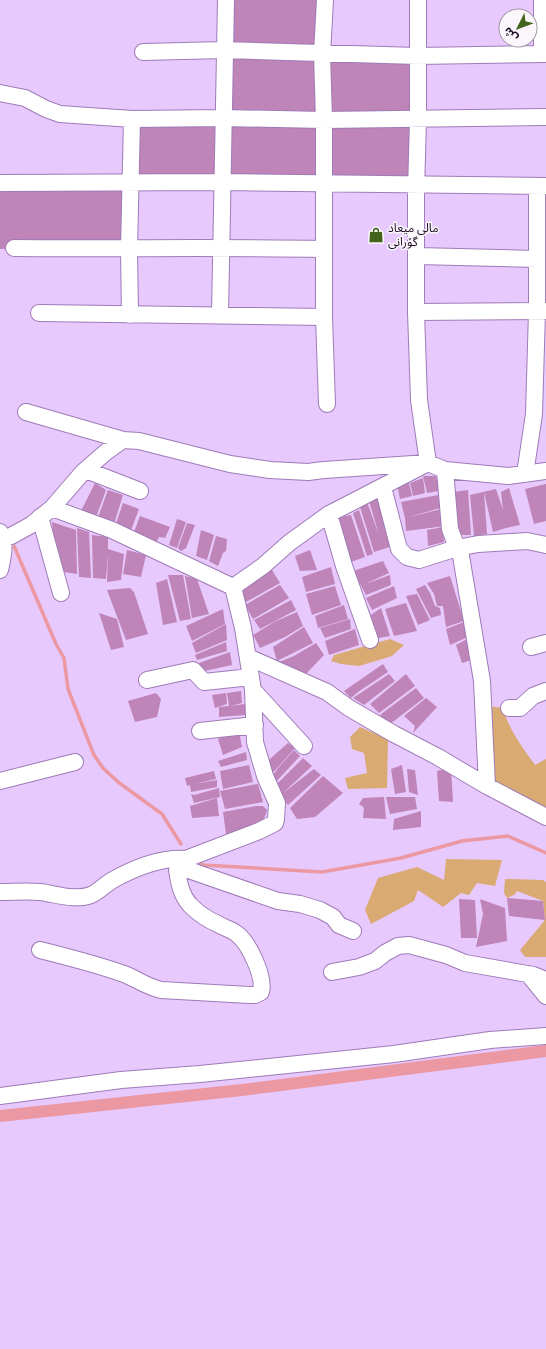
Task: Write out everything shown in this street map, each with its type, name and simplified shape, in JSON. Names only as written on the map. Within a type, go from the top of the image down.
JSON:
[{"type":"street","points":[[220,315],[226,0]]},
{"type":"street","points":[[325,0],[322,54],[324,120],[324,317],[327,404]]},
{"type":"street","points":[[418,0],[416,312],[419,400],[428,463]]},
{"type":"street","points":[[143,52],[225,50],[417,56],[544,54],[542,0]]},
{"type":"street","points":[[0,93],[25,98],[46,109],[60,114],[132,119],[223,118],[324,120],[546,117]]},
{"type":"street","points":[[130,315],[129,249],[132,119]]},
{"type":"street","points":[[0,183],[223,182],[542,186],[537,259],[542,311],[534,414],[525,474]]},
{"type":"street","points":[[14,248],[129,249],[221,247],[324,249]]},
{"type":"street","points":[[417,256],[537,259]]},
{"type":"street","points":[[416,312],[542,311]]},
{"type":"street","points":[[39,313],[324,317]]},
{"type":"street","points":[[26,412],[123,440],[139,441],[230,464],[270,470],[308,472],[428,463],[445,470],[508,476],[546,472]]},
{"type":"street","points":[[0,570],[3,556],[3,536],[41,517],[86,470],[106,452],[123,440]]},
{"type":"street","points":[[233,587],[263,566],[289,543],[329,514],[428,463]]},
{"type":"street","points":[[86,470],[140,490]]},
{"type":"street","points":[[445,470],[450,529],[461,556],[482,681],[487,786]]},
{"type":"street","points":[[383,487],[399,550],[407,557],[419,560],[457,548],[478,544],[527,541],[546,545]]},
{"type":"street","points":[[329,514],[344,566],[370,640]]},
{"type":"street","points":[[41,517],[112,530],[233,587]]},
{"type":"street","points":[[41,517],[61,593]]},
{"type":"street","points":[[40,950],[90,962],[134,978],[152,988],[161,990],[255,995],[260,992],[262,980],[253,957],[238,935],[228,928],[217,924],[200,914],[189,904],[180,890],[177,870],[186,861],[219,846],[259,831],[274,823],[276,819],[277,803],[265,776],[255,742],[252,683],[243,628],[233,587]]},
{"type":"street","points":[[531,647],[546,643]]},
{"type":"street","points":[[248,658],[327,692],[349,708],[394,734],[546,817]]},
{"type":"street","points":[[147,680],[194,670],[204,682],[252,683],[304,746]]},
{"type":"street","points":[[509,708],[520,708],[533,696],[546,691]]},
{"type":"street","points":[[200,731],[255,725]]},
{"type":"street","points":[[0,781],[75,762]]},
{"type":"street","points":[[0,892],[40,892],[73,897],[91,895],[125,874],[150,863],[177,858],[278,901],[300,904],[320,910],[334,917],[339,925],[353,931]]},
{"type":"street","points":[[332,972],[359,967],[376,960],[398,946],[409,945],[446,955],[466,963],[528,974],[546,980]]},
{"type":"street","points":[[528,974],[546,996]]},
{"type":"street","points":[[0,1096],[121,1080],[208,1074],[394,1054],[490,1040],[546,1036]]},
{"type":"shaded area","points":[[390,639],[404,645],[392,656],[359,666],[331,661],[334,655]]},
{"type":"shaded area","points":[[487,706],[503,708],[512,731],[535,765],[546,759],[546,817],[490,787]]},
{"type":"shaded area","points":[[360,727],[388,739],[387,788],[348,789],[345,778],[367,773],[364,753],[352,749],[350,737]]},
{"type":"shaded area","points":[[446,859],[502,860],[495,886],[477,883],[469,895],[461,893],[443,907],[418,890],[414,901],[371,924],[365,910],[378,878],[417,867],[444,880]]},
{"type":"shaded area","points":[[505,879],[543,880],[546,882],[546,957],[525,957],[520,950],[545,920],[543,901],[517,891],[514,895],[507,898],[504,893]]},
{"type":"building","points":[[226,0],[325,0],[322,54],[417,56],[410,185],[130,182],[132,119],[223,118]]},
{"type":"building","points":[[130,182],[129,249],[0,249],[0,183]]},
{"type":"building","points":[[423,476],[436,476],[439,491],[427,493]]},
{"type":"building","points":[[423,478],[425,493],[413,496],[410,483]]},
{"type":"building","points":[[95,483],[106,490],[95,520],[80,513]]},
{"type":"building","points":[[409,483],[412,496],[400,499],[397,484]]},
{"type":"building","points":[[546,484],[546,521],[534,524],[525,489]]},
{"type":"building","points":[[509,488],[520,525],[493,532],[484,492],[487,534],[474,536],[470,495],[496,489],[503,510],[501,492]]},
{"type":"building","points":[[108,490],[123,495],[113,527],[97,520]]},
{"type":"building","points":[[468,490],[471,535],[459,535],[453,492]]},
{"type":"building","points":[[382,495],[396,545],[374,552],[359,504],[367,502],[379,535],[369,501]]},
{"type":"building","points":[[438,495],[440,508],[406,518],[441,509],[445,526],[406,531],[405,518],[401,502]]},
{"type":"building","points":[[123,503],[139,509],[130,533],[115,526]]},
{"type":"building","points":[[359,510],[373,554],[367,556],[353,513]]},
{"type":"building","points":[[351,515],[365,557],[351,562],[334,518]]},
{"type":"building","points":[[140,516],[170,527],[165,538],[159,537],[155,546],[132,537]]},
{"type":"building","points":[[177,519],[186,522],[177,548],[169,545]]},
{"type":"building","points":[[52,522],[76,530],[77,574],[57,571]]},
{"type":"building","points":[[187,523],[195,525],[186,548],[181,551],[178,548]]},
{"type":"building","points":[[443,527],[444,542],[428,546],[427,530]]},
{"type":"building","points":[[77,528],[89,532],[91,578],[79,577]]},
{"type":"building","points":[[201,530],[214,535],[207,560],[196,556]]},
{"type":"building","points":[[92,535],[108,537],[108,549],[124,554],[121,580],[107,582],[108,553],[106,579],[93,578]]},
{"type":"building","points":[[216,536],[227,539],[226,551],[223,553],[218,566],[209,561]]},
{"type":"building","points":[[127,550],[146,555],[141,577],[123,574]]},
{"type":"building","points":[[310,550],[317,570],[300,571],[295,556]]},
{"type":"building","points":[[383,561],[389,573],[365,584],[390,575],[391,585],[366,595],[353,571]]},
{"type":"building","points":[[331,567],[335,584],[306,592],[302,577]]},
{"type":"building","points":[[272,570],[280,583],[246,602],[238,588]]},
{"type":"building","points":[[168,575],[183,575],[191,619],[180,621]]},
{"type":"building","points":[[185,576],[197,579],[209,614],[192,618]]},
{"type":"building","points":[[450,576],[464,621],[446,627],[443,606],[437,606],[434,594],[427,583]]},
{"type":"building","points":[[167,579],[177,622],[163,625],[156,583]]},
{"type":"building","points":[[280,585],[289,598],[253,619],[245,605]]},
{"type":"building","points":[[425,585],[435,606],[440,608],[441,615],[431,618],[416,589]]},
{"type":"building","points":[[335,586],[341,605],[312,615],[306,594]]},
{"type":"building","points":[[394,586],[397,598],[372,610],[366,598]]},
{"type":"building","points":[[130,588],[134,592],[148,634],[126,640],[107,590]]},
{"type":"building","points":[[417,594],[430,620],[418,625],[406,596]]},
{"type":"building","points":[[291,600],[296,610],[260,629],[254,620]]},
{"type":"building","points":[[406,603],[417,631],[394,636],[385,609]]},
{"type":"building","points":[[344,605],[348,619],[318,628],[315,616]]},
{"type":"building","points":[[381,608],[390,636],[373,639],[368,617]]},
{"type":"building","points":[[223,609],[225,624],[192,641],[186,626]]},
{"type":"building","points":[[297,612],[303,626],[285,637],[260,648],[253,635],[274,622]]},
{"type":"building","points":[[99,613],[117,619],[124,647],[111,650]]},
{"type":"building","points":[[350,619],[351,629],[325,638],[320,628]]},
{"type":"building","points":[[464,622],[468,637],[450,645],[446,629]]},
{"type":"building","points":[[226,624],[227,640],[196,653],[192,643]]},
{"type":"building","points":[[304,627],[313,643],[277,661],[273,647]]},
{"type":"building","points":[[355,629],[359,645],[329,655],[325,641]]},
{"type":"building","points":[[469,638],[474,659],[462,663],[456,645]]},
{"type":"building","points":[[226,642],[227,651],[197,660],[195,655]]},
{"type":"building","points":[[316,643],[324,655],[305,675],[279,662],[294,656]]},
{"type":"building","points":[[230,652],[232,665],[200,672],[199,663]]},
{"type":"building","points":[[383,664],[388,672],[351,698],[344,691]]},
{"type":"building","points":[[389,674],[395,681],[364,705],[353,698]]},
{"type":"building","points":[[406,674],[415,686],[379,713],[370,704]]},
{"type":"building","points":[[416,688],[424,698],[390,724],[380,715]]},
{"type":"building","points":[[241,691],[242,703],[230,706],[245,704],[245,715],[219,717],[219,707],[229,706],[227,693]]},
{"type":"building","points":[[156,693],[161,699],[157,717],[135,722],[128,701]]},
{"type":"building","points":[[226,693],[227,704],[215,708],[212,695]]},
{"type":"building","points":[[426,698],[437,707],[413,733],[415,726],[404,716]]},
{"type":"building","points":[[239,730],[242,747],[223,755],[218,739]]},
{"type":"building","points":[[288,743],[295,748],[270,776],[263,765]]},
{"type":"building","points":[[294,750],[300,756],[274,784],[271,778]]},
{"type":"building","points":[[246,752],[247,760],[221,767],[218,761]]},
{"type":"building","points":[[303,758],[312,766],[283,793],[314,769],[321,775],[288,805],[274,787]]},
{"type":"building","points":[[249,765],[253,782],[223,789],[220,771]]},
{"type":"building","points":[[402,765],[406,792],[395,794],[391,769]]},
{"type":"building","points":[[451,768],[453,802],[439,801],[437,771]]},
{"type":"building","points":[[407,769],[415,770],[418,795],[409,792]]},
{"type":"building","points":[[214,771],[216,779],[195,784],[217,780],[217,787],[191,792],[190,785],[187,786],[185,778]]},
{"type":"building","points":[[323,776],[343,793],[315,817],[297,819],[290,808]]},
{"type":"building","points":[[258,784],[263,802],[225,809],[220,791]]},
{"type":"building","points":[[219,788],[220,797],[194,803],[191,794],[194,795]]},
{"type":"building","points":[[384,797],[386,819],[363,818],[364,808],[359,804],[363,798]]},
{"type":"building","points":[[386,797],[415,797],[417,809],[390,814]]},
{"type":"building","points":[[217,798],[219,816],[192,818],[190,806]]},
{"type":"building","points":[[263,806],[267,810],[260,826],[226,834],[223,812]]},
{"type":"building","points":[[421,811],[421,827],[393,830],[394,819]]},
{"type":"building","points":[[507,898],[543,901],[545,920],[509,916]]},
{"type":"building","points":[[459,899],[475,900],[477,938],[461,938]]},
{"type":"building","points":[[480,899],[505,908],[507,941],[476,947],[483,914]]},
{"type":"waterway","points":[[14,546],[56,644],[64,658],[68,689],[94,755],[103,768],[118,782],[162,814],[181,844]]},
{"type":"waterway","points":[[196,862],[204,865],[322,872],[401,858],[462,841],[508,836],[546,853]]},
{"type":"waterway","points":[[0,1116],[242,1090],[546,1051]]},
{"type":"place","name":"مالی میعاد گۆرانی","points":[[376,235]]}]
